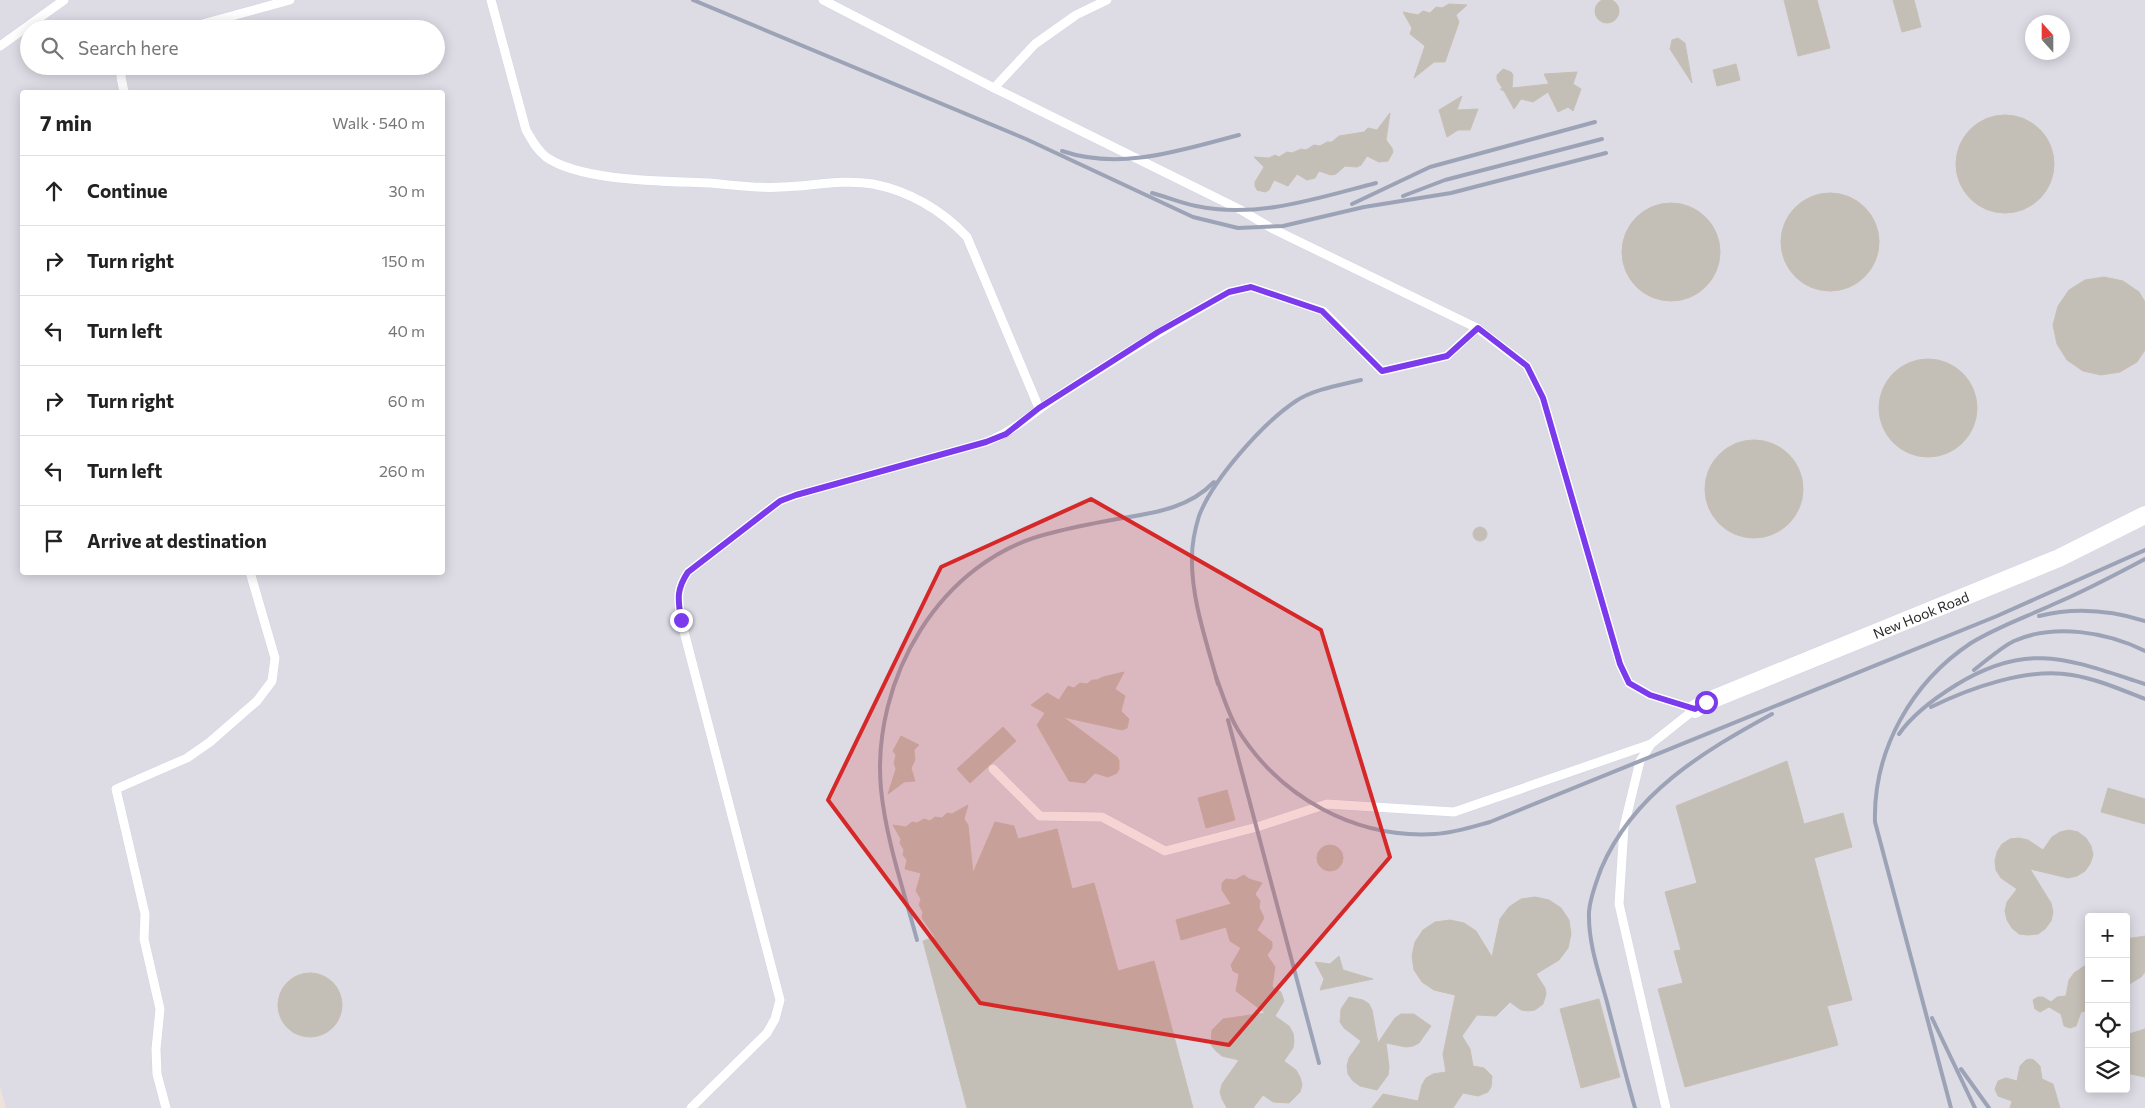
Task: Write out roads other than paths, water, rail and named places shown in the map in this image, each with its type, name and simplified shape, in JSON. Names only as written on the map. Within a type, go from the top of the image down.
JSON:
[{"type":"street","name":"New Hook Road","points":[[1695,709],[1706,702],[2060,558],[2144,519]]},
{"type":"lane","points":[[36,20],[64,0]]},
{"type":"lane","points":[[217,20],[290,0]]},
{"type":"lane","points":[[490,0],[526,130],[535,147],[547,158],[566,166],[607,177],[780,188],[842,182],[872,184],[912,196],[951,220],[967,237],[1039,408]]},
{"type":"lane","points":[[823,0],[994,88],[1233,205],[1271,228],[1478,328],[1527,366],[1543,398],[1620,664],[1629,683],[1650,695],[1695,709]]},
{"type":"lane","points":[[994,88],[1035,44],[1076,14],[1106,0]]},
{"type":"lane","points":[[0,46],[20,32]]},
{"type":"lane","points":[[121,75],[124,90]]},
{"type":"lane","points":[[691,1108],[767,1033],[780,1000],[681,620],[678,602],[679,585],[688,572],[780,501],[986,442],[1006,434],[1039,408],[1158,332],[1229,292],[1251,287],[1322,311],[1382,371],[1447,356],[1478,328]]},
{"type":"lane","points":[[166,1108],[157,1074],[156,1049],[160,1009],[144,939],[146,914],[116,789],[188,758],[210,742],[257,701],[272,681],[274,658],[251,575]]},
{"type":"lane","points":[[1666,1108],[1619,904],[1624,827],[1640,761],[1651,744],[1695,709]]},
{"type":"lane","points":[[993,769],[1040,816],[1102,817],[1165,851],[1257,827],[1327,804],[1454,812],[1651,744]]},
{"type":"railway","points":[[693,0],[1026,139],[1193,217],[1238,228],[1283,226],[1364,207],[1451,193],[1606,153]]},
{"type":"railway","points":[[1352,204],[1430,167],[1595,122]]},
{"type":"railway","points":[[1062,151],[1084,157],[1129,159],[1173,152],[1239,135]]},
{"type":"railway","points":[[1403,196],[1445,180],[1602,139]]},
{"type":"railway","points":[[1152,193],[1196,206],[1242,210],[1287,205],[1376,183]]},
{"type":"railway","points":[[1218,684],[1200,621],[1192,573],[1194,536],[1199,516],[1206,501],[1240,453],[1254,437],[1283,411],[1311,393],[1361,380]]},
{"type":"railway","points":[[917,940],[896,865],[883,808],[881,748],[888,707],[901,667],[921,630],[946,597],[976,569],[1011,547],[1059,531],[1157,512],[1193,498],[1214,482]]},
{"type":"railway","points":[[1216,677],[1228,711],[1238,730],[1255,754],[1275,775],[1298,794],[1322,809],[1349,821],[1376,829],[1405,834],[1435,834],[1463,830],[1490,822],[1997,616],[2145,550]]},
{"type":"railway","points":[[1951,1108],[1875,822],[1876,795],[1881,769],[1889,744],[1900,720],[1914,698],[1931,677],[1971,643],[2001,627],[2089,588],[2145,559]]},
{"type":"railway","points":[[2039,616],[2066,611],[2092,611],[2119,614],[2145,621]]},
{"type":"railway","points":[[1974,670],[2014,641],[2046,632],[2063,631],[2097,635],[2130,644],[2145,651]]},
{"type":"railway","points":[[1899,734],[1918,713],[1948,690],[1982,671],[2006,662],[2028,659],[2050,659],[2071,662],[2145,684]]},
{"type":"railway","points":[[1931,707],[1981,686],[2018,677],[2055,673],[2091,679],[2145,699]]},
{"type":"railway","points":[[1635,1108],[1590,935],[1589,912],[1595,885],[1615,842],[1651,796],[1696,759],[1772,714]]},
{"type":"railway","points":[[1228,720],[1319,1063]]},
{"type":"railway","points":[[1932,1018],[1975,1108]]},
{"type":"railway","points":[[1961,1069],[1989,1108]]}]
